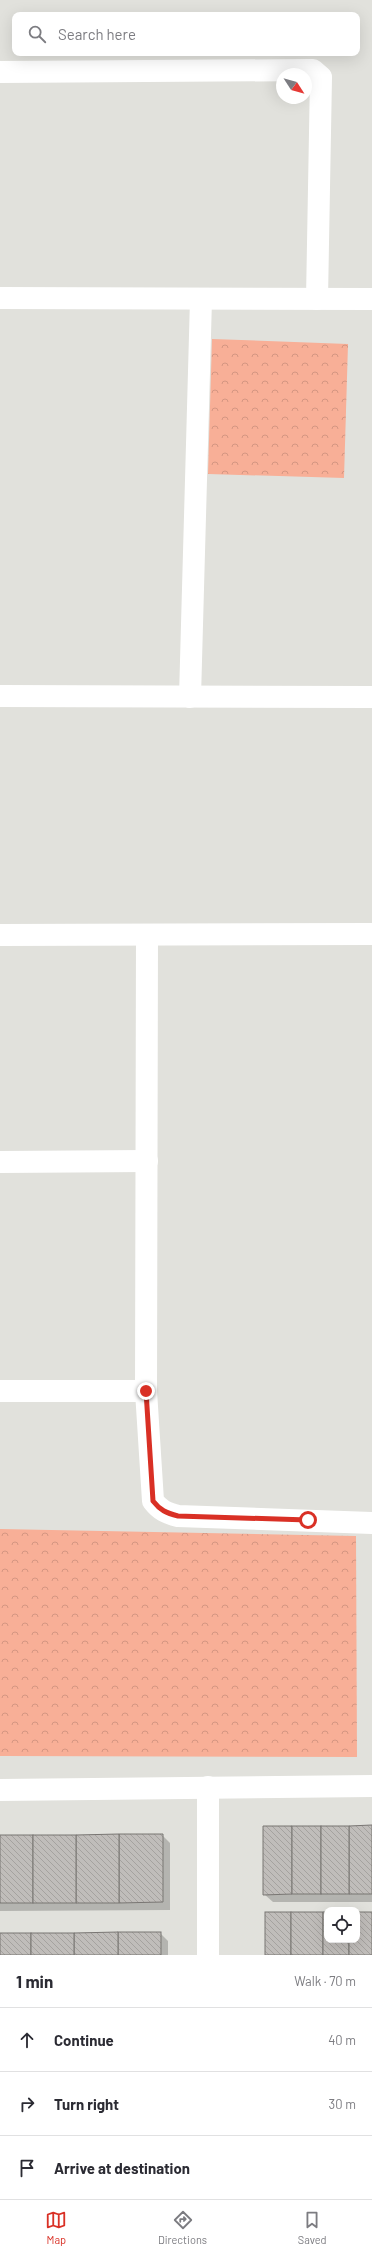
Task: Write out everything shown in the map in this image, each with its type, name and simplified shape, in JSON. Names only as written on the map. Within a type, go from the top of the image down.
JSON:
[{"type":"street","points":[[0,72],[313,70],[318,73],[321,77],[317,299]]},
{"type":"street","points":[[0,298],[372,299]]},
{"type":"street","points":[[190,696],[201,299]]},
{"type":"street","points":[[0,696],[372,696]]},
{"type":"street","points":[[0,935],[372,934]]},
{"type":"street","points":[[147,935],[146,1391],[153,1501],[159,1508],[167,1513],[178,1516],[372,1523]]},
{"type":"street","points":[[0,1162],[147,1161]]},
{"type":"street","points":[[0,1391],[146,1391]]},
{"type":"street","points":[[0,1790],[372,1786]]},
{"type":"street","points":[[208,1787],[208,1955]]},
{"type":"green space","points":[[212,339],[348,344],[344,478],[208,474]]},
{"type":"green space","points":[[0,1529],[356,1536],[357,1757],[0,1756]]},
{"type":"building","points":[[372,1825],[372,1894],[349,1894],[349,1826]]},
{"type":"building","points":[[263,1826],[292,1826],[292,1894],[263,1895]]},
{"type":"building","points":[[292,1826],[321,1826],[321,1894],[292,1894]]},
{"type":"building","points":[[321,1826],[349,1826],[349,1894],[321,1894]]},
{"type":"building","points":[[119,1834],[163,1834],[163,1902],[119,1903]]},
{"type":"building","points":[[119,1834],[119,1903],[76,1903],[76,1835]]},
{"type":"building","points":[[0,1835],[33,1835],[33,1903],[0,1903]]},
{"type":"building","points":[[33,1835],[76,1835],[76,1903],[33,1903]]},
{"type":"building","points":[[265,1912],[291,1912],[291,1955],[265,1955]]},
{"type":"building","points":[[291,1912],[323,1912],[323,1955],[291,1955]]},
{"type":"building","points":[[324,1912],[324,1943],[349,1943],[349,1955],[323,1955]]},
{"type":"building","points":[[360,1912],[372,1912],[372,1955],[349,1955],[349,1943],[360,1943]]},
{"type":"building","points":[[118,1932],[161,1932],[161,1955],[118,1955]]},
{"type":"building","points":[[118,1932],[118,1955],[74,1955],[74,1933]]},
{"type":"building","points":[[0,1933],[31,1933],[31,1955],[0,1955]]},
{"type":"building","points":[[31,1933],[74,1933],[74,1955],[31,1955]]},
{"type":"route","points":[[146,1391],[153,1501],[159,1508],[167,1513],[178,1516],[308,1520]]}]
